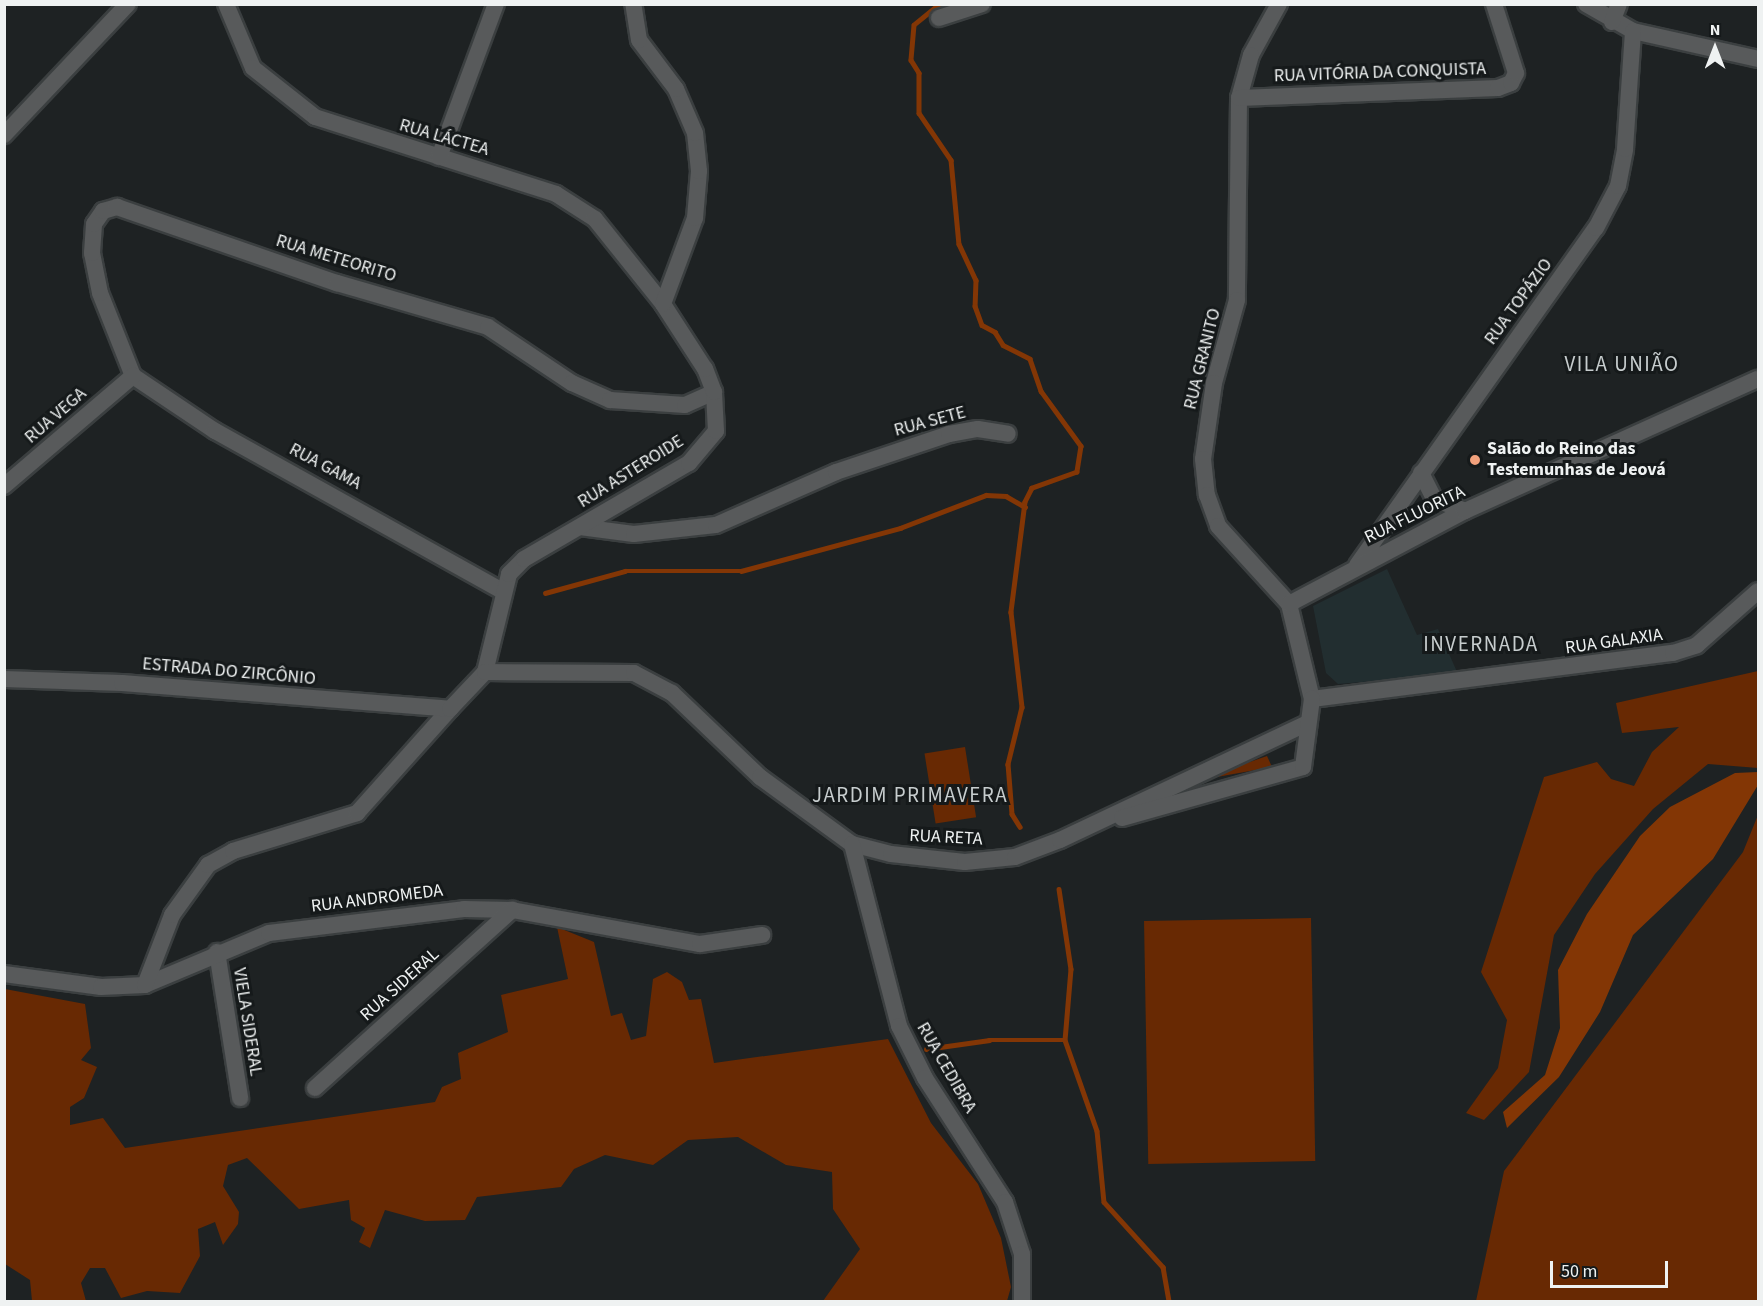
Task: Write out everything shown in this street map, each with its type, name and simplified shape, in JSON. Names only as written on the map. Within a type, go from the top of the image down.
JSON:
[{"type":"street","points":[[4,135],[128,4]]},
{"type":"street","name":"RUA LÁCTEA","points":[[226,4],[244,52],[271,86],[334,125],[556,194],[595,219],[663,304]]},
{"type":"street","points":[[439,157],[496,4]]},
{"type":"street","points":[[633,4],[639,40],[688,108],[699,171],[695,218],[663,304]]},
{"type":"street","points":[[939,18],[981,4]]},
{"type":"street","name":"RUA GRANITO","points":[[1279,4],[1251,56],[1239,98],[1237,300],[1214,383],[1203,459],[1218,526],[1289,604],[1312,699]]},
{"type":"street","name":"RUA VITÓRIA DA CONQUISTA","points":[[1239,98],[1469,93],[1512,83],[1516,73],[1494,4]]},
{"type":"street","points":[[1586,4],[1612,22],[1633,31],[1758,59]]},
{"type":"street","points":[[1612,22],[1619,4]]},
{"type":"street","name":"RUA TOPÁZIO","points":[[1357,565],[1596,228],[1618,186],[1633,31]]},
{"type":"street","name":"RUA METEORITO","points":[[133,376],[100,293],[92,253],[94,224],[103,211],[117,207],[338,282],[488,327],[572,383],[610,400],[685,405],[714,392]]},
{"type":"street","name":"RUA ASTEROIDE","points":[[485,672],[501,590],[524,559],[689,463],[710,443],[718,414],[714,392],[663,304]]},
{"type":"street","name":"RUA VEGA","points":[[4,486],[133,376]]},
{"type":"street","name":"RUA GAMA","points":[[133,376],[215,431],[501,590]]},
{"type":"street","name":"RUA FLUORITA","points":[[1289,604],[1357,565],[1465,511],[1758,380]]},
{"type":"street","name":"RUA SETE","points":[[580,527],[634,534],[716,525],[864,462],[949,434],[978,429],[1008,434]]},
{"type":"street","points":[[1422,473],[1434,499],[1465,511]]},
{"type":"street","name":"RUA GALAXIA","points":[[1312,699],[1673,653],[1697,645],[1758,591]]},
{"type":"street","points":[[145,985],[172,915],[208,865],[233,851],[357,813],[485,672],[591,671],[652,679],[760,777],[852,844]]},
{"type":"street","name":"ESTRADA DO ZIRCÔNIO","points":[[4,680],[122,683],[450,709]]},
{"type":"street","name":"RUA RETA","points":[[1104,821],[1292,773],[1309,755],[1308,723],[1312,699]]},
{"type":"street","name":"RUA RETA","points":[[852,844],[891,854],[965,862],[1015,857],[1104,821],[1308,723]]},
{"type":"street","name":"RUA CEDIBRA","points":[[852,844],[899,1026],[925,1078],[1005,1202],[1022,1254],[1022,1302]]},
{"type":"street","name":"RUA ANDROMEDA","points":[[4,974],[101,987],[145,985],[217,952],[269,933],[464,909],[512,910],[700,944],[762,935]]},
{"type":"street","name":"RUA SIDERAL","points":[[315,1088],[512,910]]},
{"type":"street","name":"VIELA SIDERAL","points":[[217,952],[240,1098]]},
{"type":"shaded area","points":[[1387,569],[1417,635],[1438,629],[1458,674],[1338,684],[1326,673],[1313,606]]},
{"type":"shaded area","points":[[1758,671],[1758,768],[1708,764],[1653,809],[1595,874],[1554,935],[1529,1072],[1484,1120],[1466,1113],[1498,1068],[1507,1020],[1481,972],[1544,777],[1597,762],[1611,779],[1634,786],[1652,752],[1679,727],[1622,733],[1616,703]]},
{"type":"shaded area","points":[[965,747],[976,817],[936,824],[925,753]]},
{"type":"shaded area","points":[[1267,756],[1272,767],[1195,781]]},
{"type":"shaded area","points":[[1758,772],[1758,785],[1713,859],[1633,935],[1600,1012],[1559,1077],[1507,1128],[1503,1112],[1545,1075],[1560,1028],[1558,970],[1587,914],[1640,836],[1670,807],[1735,773]]},
{"type":"shaded area","points":[[1758,815],[1758,1301],[1476,1301],[1504,1171],[1743,852]]},
{"type":"shaded area","points":[[1311,918],[1315,1161],[1148,1164],[1144,921]]},
{"type":"shaded area","points":[[557,927],[594,942],[611,1016],[622,1013],[631,1040],[646,1036],[653,979],[667,972],[682,982],[689,1000],[701,999],[714,1063],[888,1039],[931,1123],[978,1184],[1001,1238],[1011,1287],[1007,1301],[823,1301],[860,1249],[833,1209],[832,1172],[786,1165],[738,1137],[688,1140],[653,1165],[605,1155],[574,1169],[561,1187],[477,1197],[465,1220],[425,1221],[385,1210],[370,1248],[359,1242],[365,1228],[351,1220],[349,1200],[299,1209],[247,1158],[228,1165],[223,1186],[239,1212],[238,1224],[223,1245],[215,1222],[198,1229],[200,1256],[180,1293],[147,1291],[121,1298],[105,1268],[90,1268],[81,1283],[86,1301],[32,1301],[30,1280],[5,1264],[5,989],[85,1004],[91,1048],[81,1060],[97,1067],[84,1098],[70,1107],[70,1125],[103,1118],[125,1148],[435,1102],[442,1087],[461,1079],[458,1053],[508,1032],[501,995],[568,979]]},
{"type":"waterway","points":[[940,4],[914,25],[911,60],[919,73],[919,113],[951,160],[959,244],[976,280],[975,306],[982,325],[995,332],[1003,345],[1030,359],[1041,391],[1081,446],[1077,472],[1032,488],[1025,502],[1011,612],[1022,707],[1008,764],[1012,814],[1020,827]]},
{"type":"waterway","points":[[545,593],[625,571],[741,571],[900,528],[986,495],[1006,496],[1025,507]]},
{"type":"waterway","points":[[1059,889],[1071,969],[1065,1040],[1097,1131],[1104,1202],[1163,1267],[1169,1302]]},
{"type":"waterway","points":[[926,1049],[989,1040],[1065,1040]]},
{"type":"place","name":"Salão do Reino das Testemunhas de Jeová","points":[[1475,460]]},
{"type":"district","name":"VILA UNIÃO","points":[[1622,364]]},
{"type":"district","name":"INVERNADA","points":[[1481,644]]},
{"type":"district","name":"JARDIM PRIMAVERA","points":[[910,795]]}]
